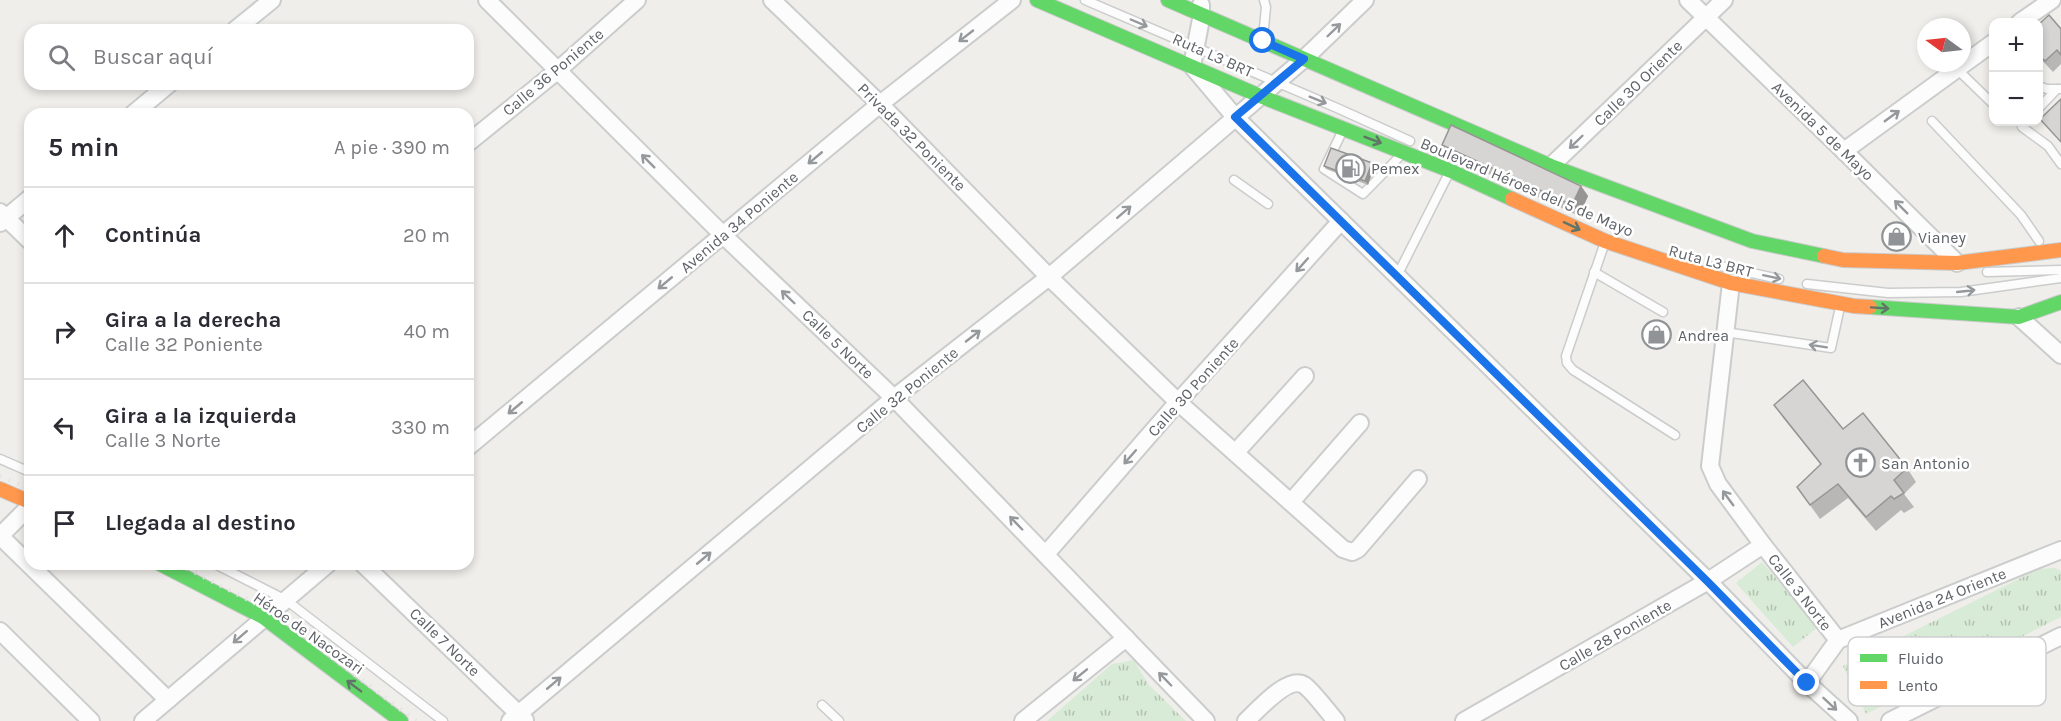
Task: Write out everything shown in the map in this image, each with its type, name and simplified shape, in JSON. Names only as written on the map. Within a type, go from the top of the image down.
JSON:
[{"type":"main road","name":"Boulevard Héroes del 5 de Mayo","points":[[1037,0],[1260,96],[1451,171],[1605,241],[1731,283],[1854,306],[2019,317],[2061,302]]},
{"type":"main road","name":"Boulevard Héroes del 5 de Mayo","points":[[1168,0],[1201,11],[1301,61],[1551,166],[1752,241],[1843,260],[1957,269],[2061,250]]},
{"type":"main road","points":[[1957,269],[2044,240]]},
{"type":"main road","points":[[2019,317],[2061,311]]},
{"type":"main road","points":[[0,489],[24,501]]},
{"type":"main road","name":"Héroe de Nacozari","points":[[172,570],[263,617],[401,721]]},
{"type":"street","points":[[242,24],[272,0]]},
{"type":"street","name":"Calle 5 Norte","points":[[487,0],[723,235],[894,398],[1206,721]]},
{"type":"street","name":"Calle 36 Poniente","points":[[474,137],[557,71],[637,0]]},
{"type":"street","name":"Privada 32 Poniente","points":[[772,0],[880,104],[1049,277],[1178,402],[1343,549],[1352,552],[1358,549],[1418,479]]},
{"type":"street","name":"Avenida 34 Poniente","points":[[474,442],[880,104],[1012,0]]},
{"type":"street","name":"Calle 32 Poniente","points":[[518,719],[894,398],[1049,277],[1301,61],[1365,0]]},
{"type":"street","name":"Avenida 5 de Mayo","points":[[1688,0],[1844,151],[1957,269]]},
{"type":"street","name":"Calle 30 Oriente","points":[[1551,166],[1724,0]]},
{"type":"street","points":[[2026,18],[2052,0]]},
{"type":"street","points":[[1201,11],[1192,66],[1235,117],[1708,582],[1807,683],[1849,721]]},
{"type":"street","points":[[1971,59],[1989,46]]},
{"type":"street","points":[[1844,151],[1953,72]]},
{"type":"street","points":[[140,108],[162,90]]},
{"type":"street","points":[[24,202],[2,217],[24,236]]},
{"type":"street","name":"Calle 30 Poniente","points":[[1046,554],[1178,402],[1341,221]]},
{"type":"street","name":"Calle 3 Norte","points":[[1731,283],[1710,466],[1718,484],[1838,640]]},
{"type":"street","points":[[2019,317],[2061,355]]},
{"type":"street","points":[[1236,452],[1305,376]]},
{"type":"street","points":[[1291,502],[1359,423]]},
{"type":"street","points":[[24,510],[0,536],[24,559]]},
{"type":"street","name":"Calle 28 Poniente","points":[[1464,721],[1708,582],[1763,545]]},
{"type":"street","name":"Avenida 24 Oriente","points":[[1838,640],[2060,552]]},
{"type":"street","points":[[35,570],[168,700]]},
{"type":"street","points":[[143,721],[321,570]]},
{"type":"street","name":"Calle 7 Norte","points":[[369,570],[518,719]]},
{"type":"street","points":[[0,631],[91,721]]},
{"type":"street","points":[[2046,643],[2061,636]]},
{"type":"street","points":[[1023,721],[1126,638]]},
{"type":"street","points":[[1807,683],[1838,640]]},
{"type":"street","points":[[1246,721],[1286,685],[1295,682],[1304,685],[1336,721]]},
{"type":"street","points":[[1890,721],[1920,706]]},
{"type":"lane","name":"Ruta L3 BRT","points":[[1085,0],[1421,146]]},
{"type":"lane","name":"Ruta L3 BRT","points":[[1156,0],[1201,11],[1301,61],[1564,181]]},
{"type":"lane","points":[[1263,41],[1266,7],[1264,0]]},
{"type":"lane","points":[[1960,72],[1989,100]]},
{"type":"lane","points":[[2043,88],[2059,89]]},
{"type":"lane","points":[[2043,104],[2059,89]]},
{"type":"lane","points":[[1932,121],[2044,240]]},
{"type":"lane","points":[[2025,126],[2048,146],[2061,164]]},
{"type":"lane","points":[[1344,129],[1324,169],[1364,195],[1403,152]]},
{"type":"lane","points":[[1397,276],[1451,171]]},
{"type":"lane","points":[[1234,180],[1268,204]]},
{"type":"lane","points":[[1605,241],[1566,356],[1567,363],[1573,370],[1675,435]]},
{"type":"lane","name":"Ruta L3 BRT","points":[[1746,249],[1767,254]]},
{"type":"lane","name":"Ruta L3 BRT","points":[[1706,262],[1803,284],[1888,293],[1961,292],[2061,278]]},
{"type":"lane","points":[[1832,267],[1880,270]]},
{"type":"lane","points":[[1975,272],[2061,270]]},
{"type":"lane","points":[[1594,273],[1664,312]]},
{"type":"lane","points":[[1725,332],[1831,348],[1840,303]]},
{"type":"lane","points":[[0,459],[24,469]]},
{"type":"lane","points":[[227,570],[286,600],[443,721]]},
{"type":"lane","points":[[822,705],[839,721]]},
{"type":"green space","points":[[1762,562],[1818,627],[1793,647],[1736,583]]},
{"type":"green space","points":[[2055,568],[2061,571],[2061,617],[2021,637],[1902,637],[2039,569]]},
{"type":"green space","points":[[1134,660],[1148,684],[1186,721],[1047,721],[1112,664]]},
{"type":"green space","points":[[1848,664],[1848,676],[1843,666]]},
{"type":"green space","points":[[1862,706],[1882,706],[1866,714]]},
{"type":"building","points":[[2049,15],[2061,29],[2061,55],[2057,50],[2045,61],[2043,59],[2043,20]]},
{"type":"building","points":[[2061,99],[2061,142],[2043,122],[2043,116]]},
{"type":"building","points":[[1451,125],[1581,186],[1572,205],[1442,145]]},
{"type":"building","name":"Pemex","points":[[1331,148],[1372,163],[1365,181],[1324,166]]},
{"type":"building","name":"San Antonio","points":[[1803,380],[1843,429],[1863,413],[1907,468],[1894,480],[1904,493],[1894,499],[1891,496],[1866,517],[1838,484],[1810,505],[1797,487],[1821,464],[1774,405]]},
{"type":"railway","points":[[0,476],[24,486]]},
{"type":"railway","points":[[190,570],[272,612],[416,721]]},
{"type":"traffic: fast","points":[[1037,0],[1260,96],[1451,171],[1512,199]]},
{"type":"traffic: fast","points":[[1168,0],[1551,166],[1752,241],[1824,256]]},
{"type":"traffic: fast","points":[[1870,307],[2019,317],[2061,302]]},
{"type":"traffic: fast","points":[[172,570],[263,617],[401,721]]},
{"type":"traffic: slow","points":[[1512,199],[1605,241],[1731,283],[1870,307]]},
{"type":"traffic: slow","points":[[1824,256],[1843,260],[1957,263],[2061,250]]},
{"type":"traffic: slow","points":[[0,489],[24,499]]},
{"type":"place","name":"Pemex","points":[[1350,168]]},
{"type":"place","name":"Vianey","points":[[1897,237]]},
{"type":"place","name":"Andrea","points":[[1657,335]]},
{"type":"place","name":"San Antonio","points":[[1860,463]]},
{"type":"route","points":[[1263,41],[1304,59],[1235,117],[1708,582],[1807,683]]}]
